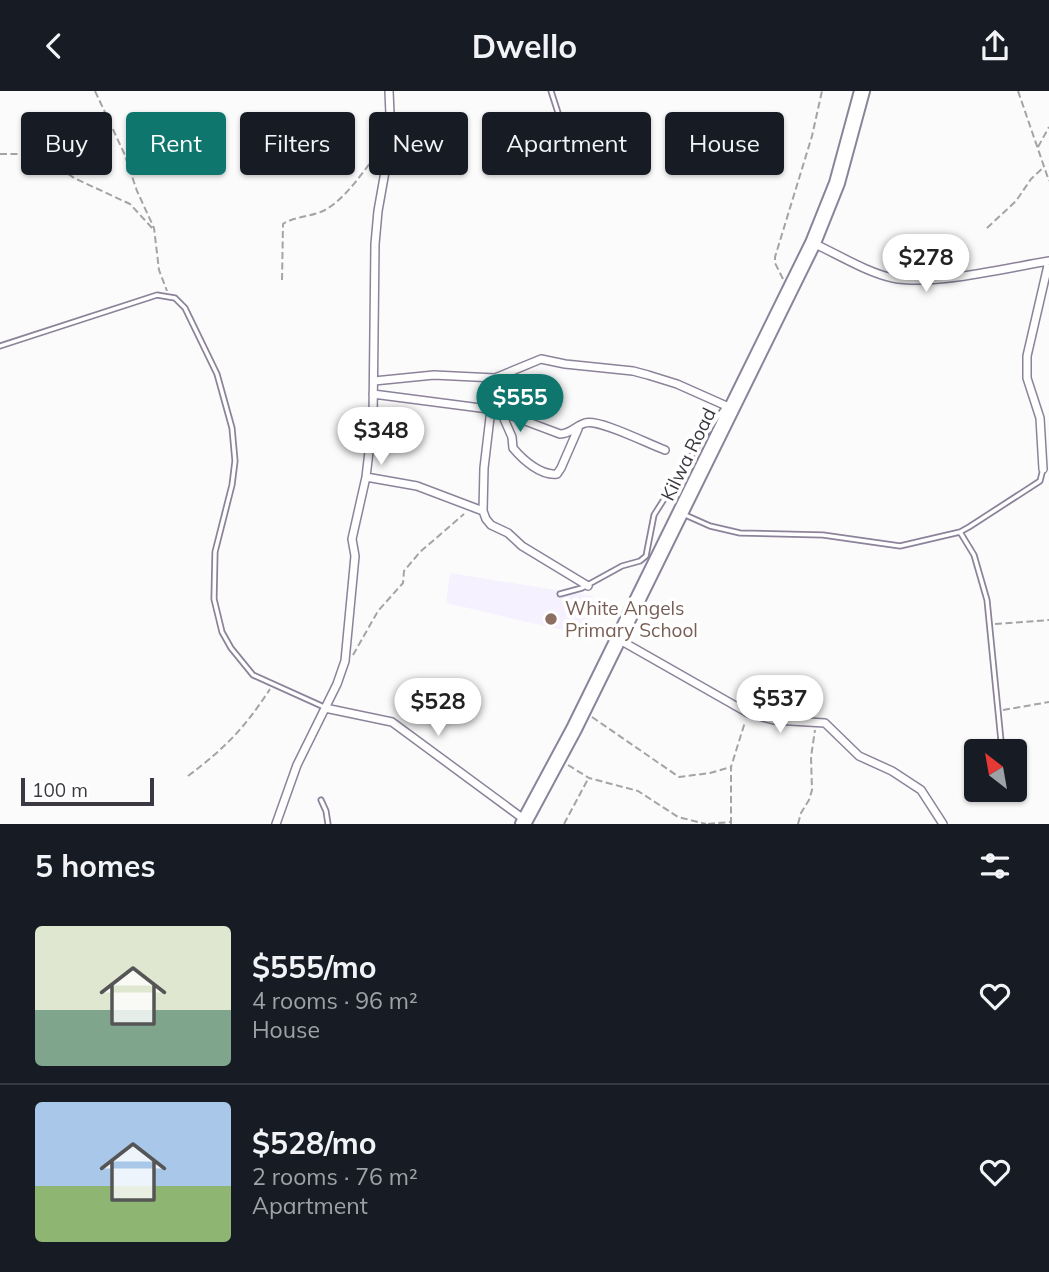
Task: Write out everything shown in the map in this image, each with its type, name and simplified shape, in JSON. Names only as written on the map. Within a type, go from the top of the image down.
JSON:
[{"type":"highway","name":"Kilwa Road","points":[[524,822],[583,710],[681,513],[729,407],[813,243],[837,183],[862,91]]},
{"type":"street","points":[[389,91],[390,112]]},
{"type":"street","points":[[276,824],[297,765],[345,661],[355,556],[352,539],[366,477],[373,394],[375,244],[377,211],[384,175]]},
{"type":"street","points":[[813,243],[890,278],[909,280],[930,280],[1049,261],[1027,356],[1027,378],[1045,432],[1043,469]]},
{"type":"street","points":[[374,381],[434,375],[495,378],[541,359],[565,365],[633,371],[677,384],[729,407]]},
{"type":"street","points":[[373,394],[491,409],[560,434],[570,433],[585,423],[591,423],[611,428],[665,450]]},
{"type":"street","points":[[491,409],[485,446],[483,511],[486,519],[522,546],[588,586]]},
{"type":"street","points":[[500,411],[512,437],[513,448],[521,458],[551,475],[561,468],[578,428]]},
{"type":"street","points":[[366,477],[417,486],[483,511]]},
{"type":"street","points":[[617,639],[748,713],[787,722],[817,722],[828,725],[859,756],[892,771],[921,790],[943,824]]},
{"type":"street","points":[[325,708],[392,722],[474,781],[488,795],[508,805],[524,822]]},
{"type":"lane","points":[[551,91],[558,112]]},
{"type":"lane","points":[[0,346],[157,295],[169,295],[185,308],[216,374],[235,447],[232,485],[215,552],[216,608],[222,632],[253,675],[325,708]]},
{"type":"lane","points":[[561,594],[588,586],[646,556],[654,515],[729,407]]},
{"type":"lane","points":[[681,513],[727,531],[823,535],[900,546],[960,532],[1037,483],[1042,478],[1043,469]]},
{"type":"lane","points":[[960,532],[974,555],[987,600],[1001,739]]},
{"type":"lane","points":[[321,800],[328,824]]},
{"type":"path","points":[[95,91],[124,153],[155,231],[159,270],[169,295]]},
{"type":"path","points":[[792,287],[782,278],[775,257],[812,136],[822,91]]},
{"type":"path","points":[[1018,91],[1049,181]]},
{"type":"path","points":[[1038,148],[1049,127]]},
{"type":"path","points":[[0,154],[26,154],[43,162],[53,163],[74,178],[130,204],[155,231]]},
{"type":"path","points":[[282,280],[283,224],[316,214],[336,203],[369,164]]},
{"type":"path","points":[[987,228],[1016,201],[1031,179],[1045,167]]},
{"type":"path","points":[[341,673],[359,647],[378,611],[403,583],[404,571],[420,552],[472,507]]},
{"type":"path","points":[[990,624],[1049,621]]},
{"type":"path","points":[[188,776],[228,745],[254,714],[272,685]]},
{"type":"path","points":[[999,710],[1049,702]]},
{"type":"path","points":[[583,710],[679,777],[731,767]]},
{"type":"path","points":[[558,759],[589,778],[638,791],[678,817],[707,824],[731,823],[731,767],[748,713]]},
{"type":"path","points":[[798,824],[812,790],[811,757],[817,722]]},
{"type":"path","points":[[564,824],[589,778]]},
{"type":"shaded area","name":"White Angels Primary School","points":[[450,573],[593,596],[584,635],[446,603]]},
{"type":"place","name":"White Angels Primary School","points":[[551,619]]}]
